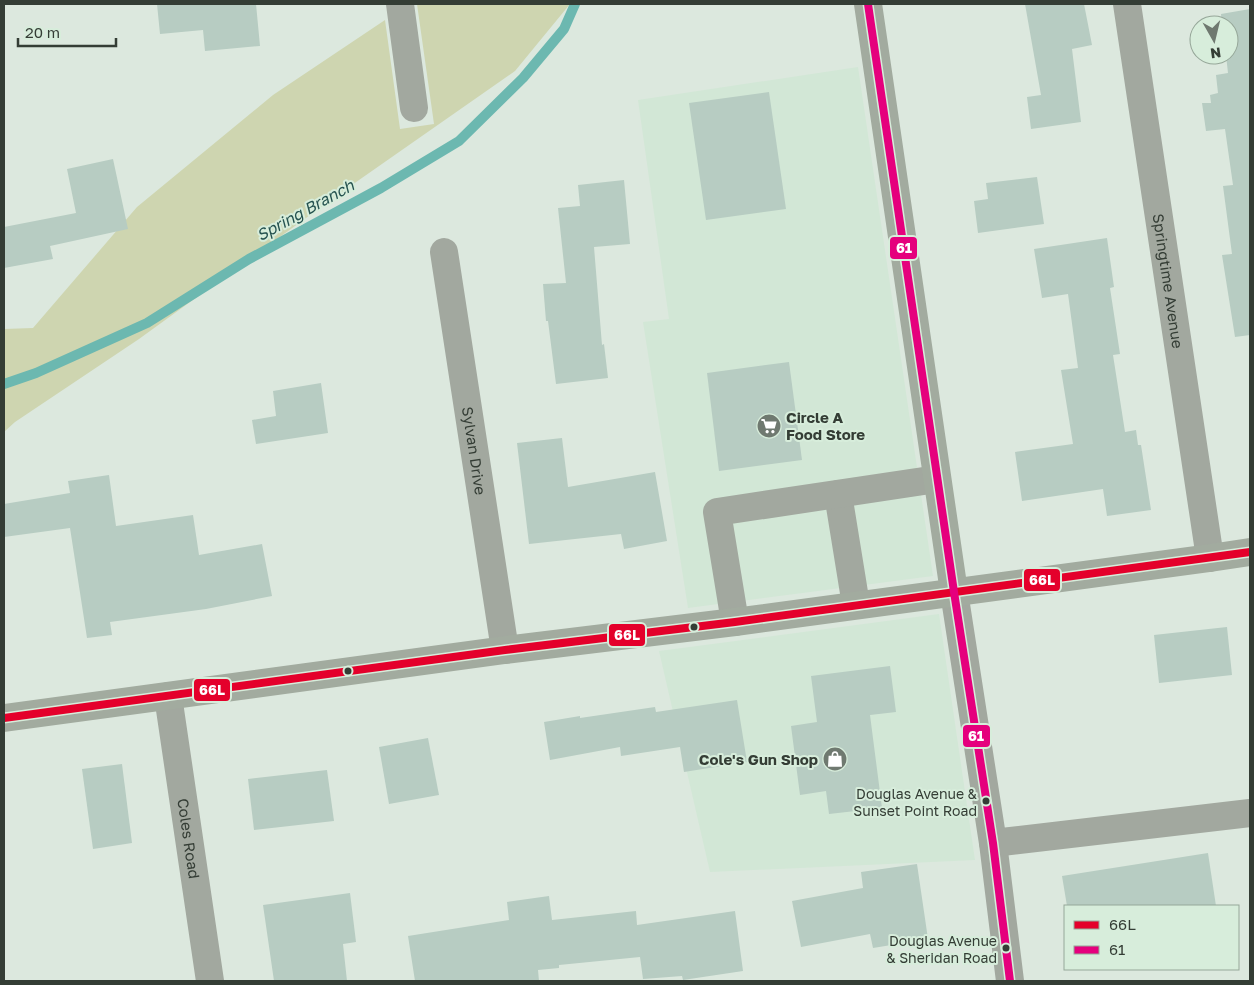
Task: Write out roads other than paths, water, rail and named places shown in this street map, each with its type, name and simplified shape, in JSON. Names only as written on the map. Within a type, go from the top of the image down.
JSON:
[{"type":"main road","points":[[868,4],[954,592]]},
{"type":"main road","points":[[4,718],[1250,552]]},
{"type":"street","points":[[400,4],[414,108]]},
{"type":"street","name":"Springtime Avenue","points":[[1127,4],[1210,558]]},
{"type":"street","name":"Sylvan Drive","points":[[444,252],[505,650]]},
{"type":"street","points":[[735,622],[717,512],[937,479]]},
{"type":"street","points":[[838,494],[856,605]]},
{"type":"street","points":[[954,592],[993,844],[1010,981]]},
{"type":"street","name":"Coles Road","points":[[168,696],[210,981]]},
{"type":"street","points":[[993,844],[1250,812]]},
{"type":"waterway","name":"Spring Branch","points":[[4,384],[36,373],[147,323],[249,259],[381,188],[459,141],[523,78],[564,29],[575,4]]},
{"type":"place","name":"Circle A Food Store","points":[[769,426]]},
{"type":"place","name":"Cole's Gun Shop","points":[[835,759]]},
{"type":"place","name":"Douglas Avenue & Sunset Point Road","points":[[986,801]]},
{"type":"place","name":"Douglas Avenue & Sheridan Road","points":[[1006,948]]}]
